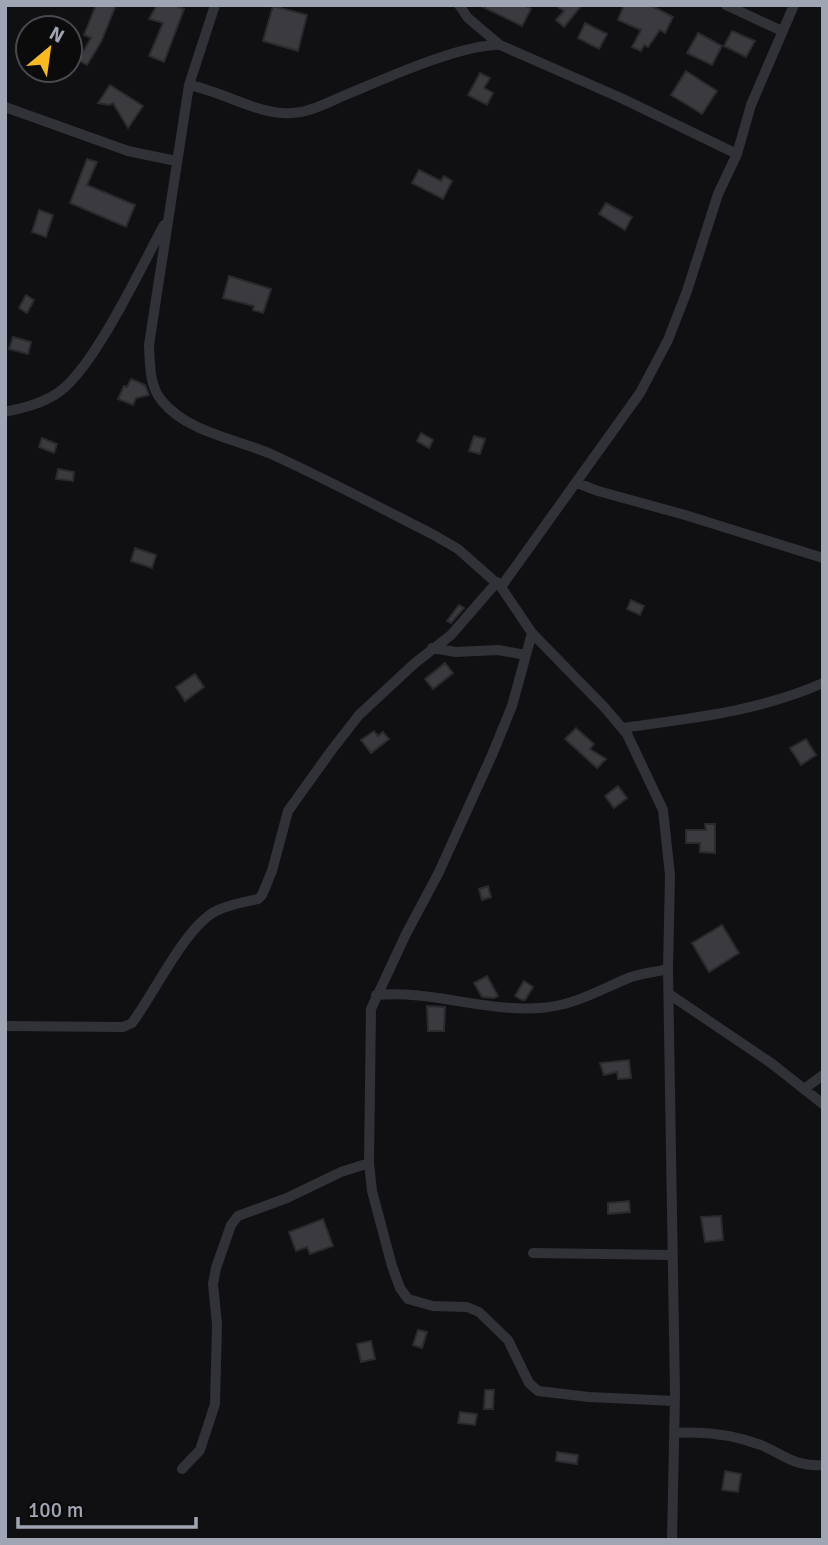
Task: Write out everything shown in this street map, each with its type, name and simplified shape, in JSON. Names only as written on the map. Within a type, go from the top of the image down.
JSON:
[{"type":"street","points":[[215,5],[189,85],[149,345],[151,377],[160,400],[176,416],[273,455],[458,549],[499,584],[532,633],[622,728],[648,774],[663,810],[670,875],[668,969],[675,1401],[673,1540]]},
{"type":"street","points":[[459,5],[468,18],[500,45],[621,98],[737,154]]},
{"type":"street","points":[[726,5],[782,31]]},
{"type":"street","points":[[5,1026],[123,1027],[132,1023],[186,940],[203,921],[215,911],[258,899],[262,895],[272,871],[283,824],[299,795],[359,715],[432,648],[451,635],[499,584],[577,483],[640,393],[668,340],[687,292],[719,194],[737,154],[751,105],[794,5]]},
{"type":"street","points":[[189,85],[265,109],[293,113],[318,107],[439,58],[500,45]]},
{"type":"street","points":[[5,107],[128,151],[176,161]]},
{"type":"street","points":[[5,412],[34,405],[70,383],[95,349],[167,218]]},
{"type":"street","points":[[577,483],[823,558]]},
{"type":"street","points":[[532,633],[512,706],[492,755],[439,872],[371,1009],[369,1163],[372,1191],[392,1266],[400,1288],[408,1299],[433,1306],[467,1307],[479,1312],[508,1340],[529,1382],[538,1391],[589,1397],[675,1401]]},
{"type":"street","points":[[432,648],[456,652],[498,650],[526,655]]},
{"type":"street","points":[[622,728],[755,708],[823,683]]},
{"type":"street","points":[[376,995],[404,993],[489,1008],[542,1008],[571,1003],[633,977],[668,969]]},
{"type":"street","points":[[669,995],[771,1063],[823,1104]]},
{"type":"street","points":[[804,1089],[823,1075]]},
{"type":"street","points":[[182,1469],[200,1450],[215,1404],[217,1324],[213,1284],[231,1225],[238,1216],[287,1198],[341,1172],[369,1163]]},
{"type":"street","points":[[533,1253],[672,1255]]},
{"type":"street","points":[[675,1433],[720,1434],[763,1446],[791,1461],[813,1466],[823,1465]]},
{"type":"building","points":[[96,5],[116,5],[101,42],[87,65],[84,63],[84,50],[91,38],[84,35]]},
{"type":"building","points":[[157,5],[174,5],[184,9],[164,62],[149,56],[163,23],[149,19]]},
{"type":"building","points":[[479,5],[524,5],[531,9],[522,26]]},
{"type":"building","points":[[555,5],[582,5],[564,27],[556,20],[564,11]]},
{"type":"building","points":[[624,5],[650,5],[673,17],[665,33],[660,30],[648,47],[644,45],[641,51],[632,47],[641,30],[618,20]]},
{"type":"building","points":[[273,6],[307,15],[298,51],[263,41]]},
{"type":"building","points":[[585,23],[607,34],[599,49],[578,38]]},
{"type":"building","points":[[732,31],[755,41],[746,57],[724,46]]},
{"type":"building","points":[[698,33],[722,46],[712,65],[687,53]]},
{"type":"building","points":[[686,71],[717,91],[702,114],[671,95]]},
{"type":"building","points":[[480,73],[490,78],[484,88],[493,93],[487,105],[468,95]]},
{"type":"building","points":[[110,85],[143,106],[128,128],[113,103],[98,103]]},
{"type":"building","points":[[87,159],[97,162],[87,185],[135,205],[126,227],[70,203]]},
{"type":"building","points":[[419,170],[441,181],[444,176],[452,181],[443,199],[412,183]]},
{"type":"building","points":[[606,203],[632,217],[625,230],[599,214]]},
{"type":"building","points":[[39,210],[53,215],[46,237],[32,232]]},
{"type":"building","points":[[229,276],[271,289],[263,313],[253,310],[254,306],[223,298]]},
{"type":"building","points":[[26,295],[34,300],[27,313],[19,308]]},
{"type":"building","points":[[13,337],[31,342],[28,354],[9,349]]},
{"type":"building","points":[[131,379],[145,385],[149,395],[136,398],[133,405],[118,399]]},
{"type":"building","points":[[421,433],[433,440],[429,448],[417,441]]},
{"type":"building","points":[[474,436],[485,439],[480,454],[469,451]]},
{"type":"building","points":[[42,438],[57,444],[54,453],[39,447]]},
{"type":"building","points":[[58,469],[74,472],[73,481],[56,479]]},
{"type":"building","points":[[135,548],[156,555],[152,568],[131,561]]},
{"type":"building","points":[[631,600],[644,606],[640,615],[627,609]]},
{"type":"building","points":[[459,605],[464,608],[451,623],[447,621]]},
{"type":"building","points":[[445,663],[453,673],[433,689],[425,679]]},
{"type":"building","points":[[195,674],[204,687],[185,701],[176,687]]},
{"type":"building","points":[[576,728],[594,744],[590,749],[606,759],[597,768],[565,739]]},
{"type":"building","points":[[374,731],[378,736],[383,732],[389,739],[371,753],[361,740]]},
{"type":"building","points":[[806,739],[816,755],[801,765],[790,748]]},
{"type":"building","points":[[618,786],[627,798],[614,808],[605,796]]},
{"type":"building","points":[[705,824],[715,824],[715,853],[700,852],[700,843],[686,843],[686,830],[706,830]]},
{"type":"building","points":[[488,886],[491,897],[482,900],[479,889]]},
{"type":"building","points":[[722,925],[739,953],[709,972],[692,943]]},
{"type":"building","points":[[487,976],[498,996],[494,998],[482,997],[474,983]]},
{"type":"building","points":[[524,981],[533,987],[525,1000],[522,1000],[515,996]]},
{"type":"building","points":[[427,1006],[445,1007],[444,1031],[428,1031]]},
{"type":"building","points":[[629,1060],[631,1078],[618,1079],[617,1072],[604,1075],[600,1063]]},
{"type":"building","points":[[629,1201],[630,1212],[608,1214],[608,1203]]},
{"type":"building","points":[[721,1216],[723,1240],[705,1242],[701,1217]]},
{"type":"building","points":[[323,1219],[333,1246],[310,1254],[307,1247],[296,1251],[289,1232]]},
{"type":"building","points":[[418,1330],[427,1332],[422,1348],[413,1345]]},
{"type":"building","points":[[371,1341],[375,1359],[361,1362],[357,1344]]},
{"type":"building","points":[[485,1390],[494,1390],[493,1409],[484,1409]]},
{"type":"building","points":[[460,1412],[477,1414],[475,1425],[458,1423]]},
{"type":"building","points":[[557,1452],[578,1455],[577,1464],[556,1461]]},
{"type":"building","points":[[725,1471],[741,1474],[738,1492],[722,1490]]}]
